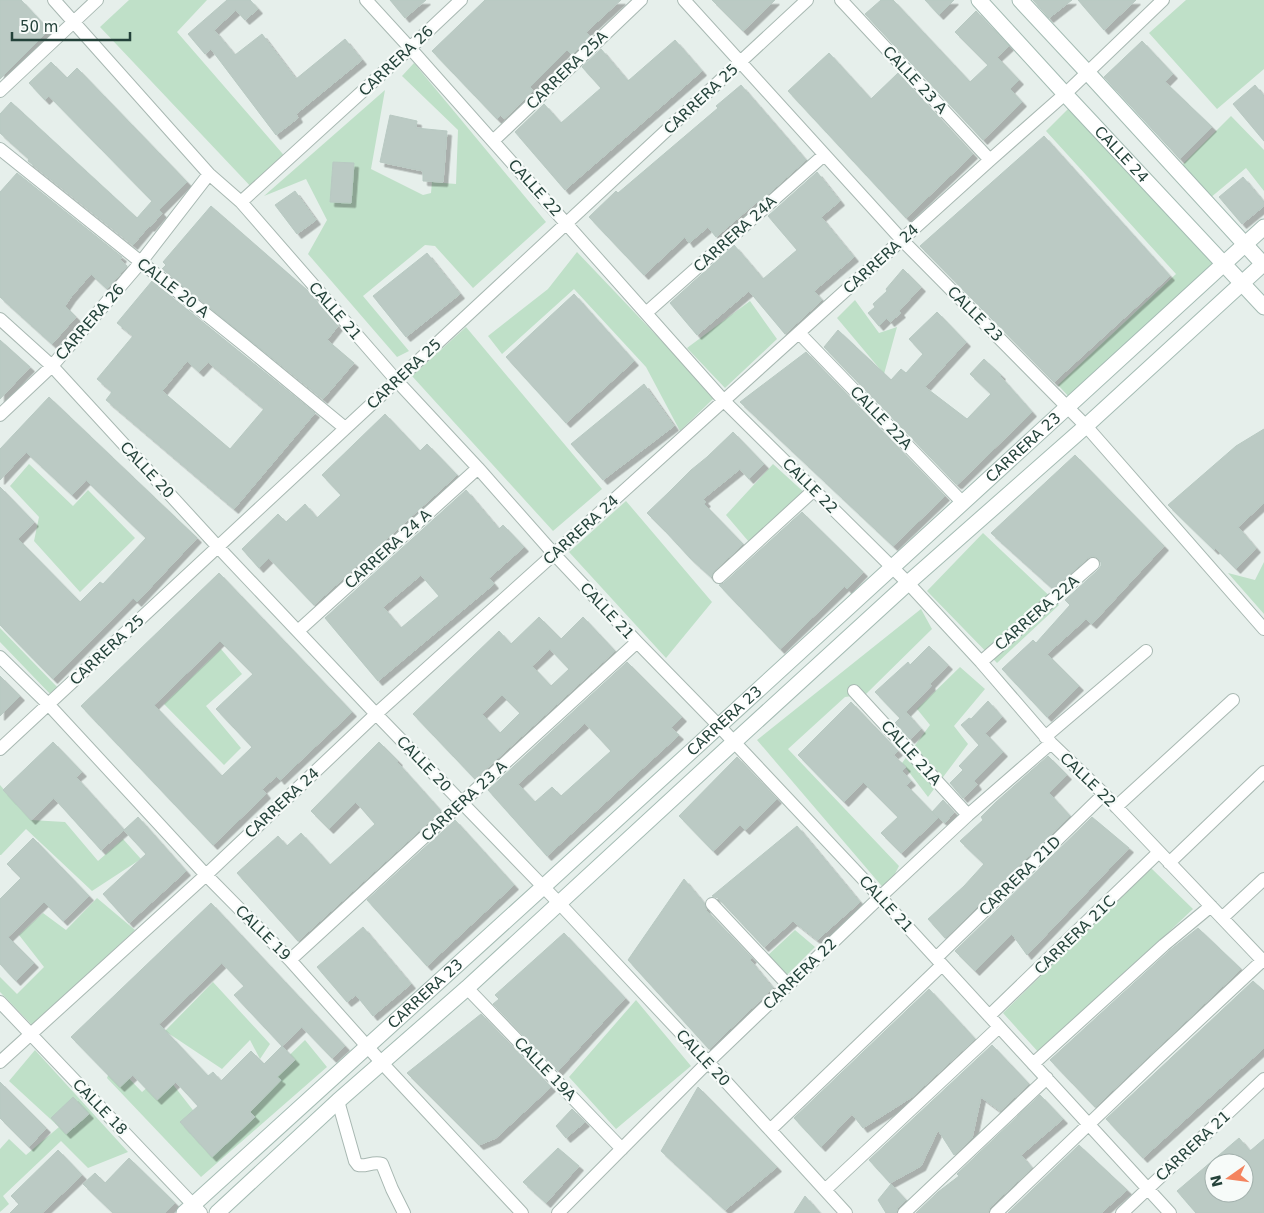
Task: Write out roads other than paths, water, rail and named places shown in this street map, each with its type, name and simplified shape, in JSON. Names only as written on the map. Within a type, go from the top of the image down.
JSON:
[{"type":"street","name":"CALLE 21","points":[[54,0],[209,174],[241,202],[397,381],[478,468],[554,554],[880,897],[1170,1213]]},
{"type":"street","points":[[0,91],[97,0]]},
{"type":"street","name":"CALLE 22","points":[[366,0],[724,401],[893,567],[981,662],[1048,740],[1104,794],[1263,962]]},
{"type":"street","name":"CARRERA 26","points":[[241,202],[461,0]]},
{"type":"street","name":"CARRERA 25A","points":[[493,141],[641,0]]},
{"type":"street","name":"CALLE 23","points":[[684,0],[902,240],[1086,426],[1264,629]]},
{"type":"street","name":"CARRERA 25","points":[[0,749],[808,0]]},
{"type":"street","name":"CALLE 23 A","points":[[840,0],[990,160]]},
{"type":"street","name":"CALLE 24","points":[[979,0],[1264,307]]},
{"type":"street","name":"CALLE 24","points":[[1020,0],[1264,264]]},
{"type":"street","name":"CARRERA 24","points":[[0,1062],[206,875],[376,714],[1065,94],[1163,0]]},
{"type":"street","name":"CALLE 20 A","points":[[0,149],[345,428]]},
{"type":"street","name":"CARRERA 24A","points":[[646,313],[824,155]]},
{"type":"street","name":"CARRERA 26","points":[[0,415],[52,366],[141,262],[209,174]]},
{"type":"street","name":"CARRERA 23","points":[[193,1210],[367,1046],[544,887],[1264,227]]},
{"type":"street","name":"CARRERA 23","points":[[217,1213],[338,1102],[467,988],[908,583],[1086,426],[1264,264]]},
{"type":"street","name":"CALLE 20","points":[[0,319],[52,366],[218,547],[376,714],[544,887],[846,1213]]},
{"type":"street","name":"CALLE 22A","points":[[799,332],[963,503]]},
{"type":"street","name":"CARRERA 24 A","points":[[298,630],[478,468]]},
{"type":"street","points":[[719,577],[814,490]]},
{"type":"street","name":"CARRERA 22A","points":[[981,662],[1092,564]]},
{"type":"street","name":"CARRERA 23 A","points":[[290,960],[637,642]]},
{"type":"street","name":"CARRERA 22","points":[[558,1213],[708,1062],[880,897],[1146,651]]},
{"type":"street","name":"CALLE 19","points":[[0,657],[48,704],[206,875],[290,960],[382,1063],[522,1213]]},
{"type":"street","name":"CALLE 21A","points":[[854,691],[968,816]]},
{"type":"street","points":[[1116,807],[1233,700]]},
{"type":"street","points":[[1169,863],[1264,772]]},
{"type":"street","name":"CARRERA 21D","points":[[770,1130],[1104,794]]},
{"type":"street","name":"CARRERA 21C","points":[[989,1016],[1159,852]]},
{"type":"street","points":[[1222,918],[1264,879]]},
{"type":"street","points":[[712,904],[788,985]]},
{"type":"street","points":[[1033,1064],[1164,945],[1211,906]]},
{"type":"street","points":[[996,1213],[1158,1058],[1263,962]]},
{"type":"street","name":"CALLE 19A","points":[[467,988],[622,1149]]},
{"type":"street","name":"CALLE 18","points":[[0,1002],[193,1210]]},
{"type":"street","points":[[825,1190],[999,1027]]},
{"type":"street","points":[[904,1213],[1047,1078]]},
{"type":"street","name":"CARRERA 21","points":[[1122,1213],[1264,1080]]},
{"type":"street","points":[[338,1102],[355,1161],[358,1166],[375,1162],[382,1164],[404,1213]]}]
